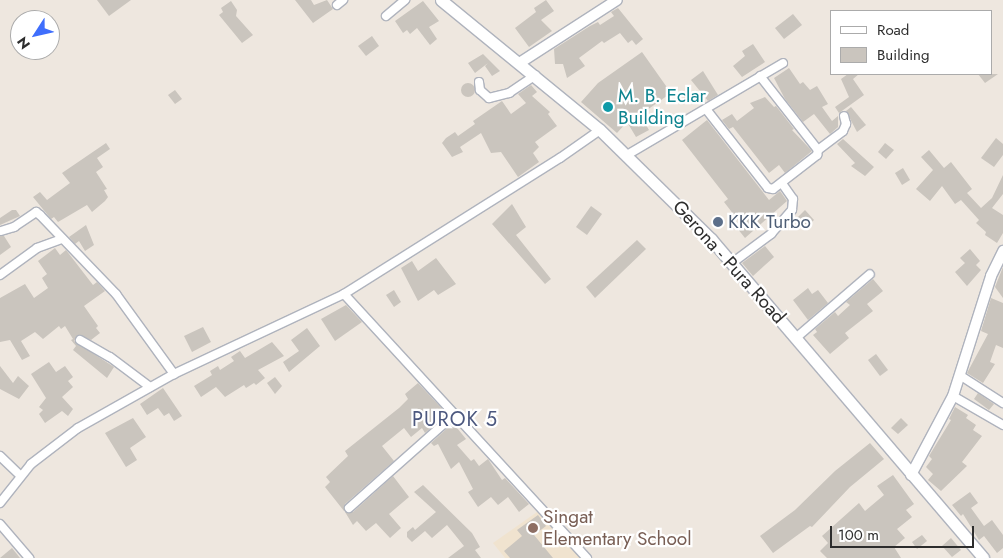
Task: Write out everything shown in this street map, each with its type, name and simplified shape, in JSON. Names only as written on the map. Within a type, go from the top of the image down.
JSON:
[{"type":"main road","name":"Gerona - Pura Road","points":[[441,0],[521,62],[600,130],[627,155],[732,263],[797,337],[911,475],[983,558]]},
{"type":"street","points":[[386,16],[405,0]]},
{"type":"street","points":[[521,62],[617,0]]},
{"type":"street","points":[[627,155],[784,63]]},
{"type":"street","points":[[479,82],[480,90],[488,98],[509,93],[536,75]]},
{"type":"street","points":[[760,76],[818,150]]},
{"type":"street","points":[[706,108],[768,188],[773,190],[816,155],[818,150],[843,132],[846,124],[844,116]]},
{"type":"street","points":[[0,503],[20,475],[78,428],[174,374],[344,294],[560,158],[600,130]]},
{"type":"street","points":[[732,263],[771,234],[792,210],[793,199],[782,183]]},
{"type":"street","points":[[1,231],[14,227],[36,212],[116,294],[174,374]]},
{"type":"street","points":[[0,275],[37,248],[62,239]]},
{"type":"street","points":[[911,475],[953,396],[992,276],[1003,251]]},
{"type":"street","points":[[797,337],[870,274]]},
{"type":"street","points":[[344,294],[587,558]]},
{"type":"street","points":[[80,340],[110,356],[150,387]]},
{"type":"street","points":[[961,376],[1003,403]]},
{"type":"street","points":[[953,396],[1003,426]]},
{"type":"street","points":[[349,508],[455,414]]},
{"type":"street","points":[[0,456],[20,475]]},
{"type":"street","points":[[0,524],[29,558]]},
{"type":"shaded area","name":"Singat Elementary School","points":[[537,512],[581,558],[505,558],[493,543]]},
{"type":"building","points":[[97,0],[131,0],[109,16]]},
{"type":"building","points":[[295,0],[311,0],[314,5],[327,0],[333,9],[313,23]]},
{"type":"building","points":[[546,0],[554,11],[541,20],[552,31],[529,47],[515,28],[536,12],[534,8]]},
{"type":"building","points":[[231,1],[237,10],[236,16],[253,35],[242,43],[219,15],[223,12],[221,8]]},
{"type":"building","points":[[423,1],[439,21],[429,27],[437,39],[430,45],[417,28],[410,34],[407,30],[403,33],[395,21]]},
{"type":"building","points":[[618,8],[643,39],[636,45],[632,40],[628,43],[620,33],[604,43],[602,41],[579,58],[585,66],[567,78],[563,64],[555,64],[554,49],[590,26],[598,22],[600,25],[614,16],[611,12]]},
{"type":"building","points":[[793,14],[802,25],[784,39],[775,28]]},
{"type":"building","points":[[372,36],[379,46],[366,56],[358,46]]},
{"type":"building","points":[[753,44],[765,62],[742,77],[733,66],[745,56],[742,51]]},
{"type":"building","points":[[642,52],[671,93],[640,115],[649,130],[636,137],[627,122],[617,133],[581,102],[598,83]]},
{"type":"building","points":[[483,54],[500,71],[492,76],[485,66],[488,63],[475,73],[468,63]]},
{"type":"building","points":[[789,68],[800,84],[803,82],[810,90],[817,86],[828,104],[822,107],[832,121],[838,116],[838,127],[830,134],[814,114],[803,122],[785,99],[774,78]]},
{"type":"building","points":[[703,71],[718,95],[708,101],[691,80]]},
{"type":"building","points":[[998,74],[985,83],[979,75]]},
{"type":"building","points":[[847,75],[858,75],[853,79],[864,95],[839,113],[835,107],[849,97],[841,79]]},
{"type":"building","points":[[465,83],[471,83],[475,90],[471,97],[465,97],[461,93],[461,87]]},
{"type":"building","points":[[531,85],[537,92],[532,96],[550,112],[548,114],[557,126],[535,142],[539,147],[533,153],[539,162],[518,177],[501,152],[491,153],[481,133],[460,147],[463,152],[452,157],[442,143],[446,138],[455,132],[458,136],[475,124],[473,121],[502,101],[511,114],[526,103],[518,94]]},
{"type":"building","points":[[175,90],[182,99],[175,104],[168,95]]},
{"type":"building","points":[[765,97],[774,107],[776,106],[794,129],[792,130],[812,151],[785,173],[779,165],[769,173],[733,127],[729,129],[722,120],[732,114],[737,121],[754,108],[750,103]]},
{"type":"building","points":[[851,107],[866,125],[857,132],[846,111]]},
{"type":"building","points":[[707,120],[769,200],[780,191],[787,201],[745,238],[737,228],[741,224],[724,202],[728,199],[682,140]]},
{"type":"building","points":[[996,138],[1003,144],[1003,155],[994,167],[981,158]]},
{"type":"building","points":[[843,139],[874,167],[865,176],[851,166],[855,163],[837,144]]},
{"type":"building","points":[[106,143],[110,149],[97,158],[103,167],[96,172],[107,189],[104,190],[108,197],[92,212],[87,205],[58,222],[54,217],[51,219],[33,197],[40,192],[47,200],[70,183],[62,173]]},
{"type":"building","points":[[885,143],[894,150],[886,159],[878,152]]},
{"type":"building","points":[[929,150],[944,168],[951,162],[972,189],[967,193],[981,208],[992,198],[1003,175],[1003,194],[992,208],[1003,215],[1003,233],[997,243],[985,235],[986,232],[976,223],[979,220],[961,200],[955,204],[942,186],[930,201],[916,189],[933,170],[921,157]]},
{"type":"building","points":[[903,168],[910,180],[902,185],[895,173]]},
{"type":"building","points":[[512,204],[526,227],[516,235],[551,279],[545,284],[492,224]]},
{"type":"building","points":[[591,206],[602,214],[587,235],[576,227]]},
{"type":"building","points":[[12,210],[16,210],[20,216],[0,225],[0,218]]},
{"type":"building","points":[[805,210],[814,220],[805,228],[796,219]]},
{"type":"building","points":[[86,225],[94,245],[85,251],[79,241],[75,244],[69,237]]},
{"type":"building","points":[[0,236],[4,236],[11,247],[0,255]]},
{"type":"building","points":[[637,240],[646,249],[595,298],[586,287]]},
{"type":"building","points":[[765,246],[774,257],[753,276],[742,263]]},
{"type":"building","points":[[55,248],[60,255],[66,250],[93,285],[97,282],[105,291],[84,306],[98,326],[96,328],[100,333],[91,340],[78,335],[74,341],[114,367],[107,378],[73,350],[76,346],[65,326],[61,329],[59,326],[43,339],[35,332],[21,341],[30,356],[22,360],[10,340],[0,342],[0,298],[25,284],[34,298],[48,288],[42,278],[47,274],[38,261]]},
{"type":"building","points":[[970,249],[980,261],[976,265],[981,270],[967,286],[955,272],[965,263],[960,258]]},
{"type":"building","points":[[436,258],[456,284],[438,295],[434,290],[418,301],[401,268],[412,261],[418,271]]},
{"type":"building","points":[[1003,267],[1003,298],[995,287]]},
{"type":"building","points":[[873,279],[883,291],[867,304],[873,311],[845,333],[849,338],[830,354],[813,335],[817,332],[815,329],[835,312],[838,316],[850,305],[846,302]]},
{"type":"building","points":[[808,288],[812,294],[818,290],[828,303],[808,320],[793,300]]},
{"type":"building","points":[[394,290],[401,302],[394,307],[386,295]]},
{"type":"building","points":[[991,298],[1003,303],[1003,348],[996,345],[990,362],[995,364],[983,383],[967,373],[988,334],[981,331]]},
{"type":"building","points":[[346,305],[362,322],[335,341],[321,319]]},
{"type":"building","points":[[203,327],[211,342],[192,352],[184,336]]},
{"type":"building","points":[[307,328],[320,346],[289,372],[283,362],[299,351],[291,340]]},
{"type":"building","points":[[272,342],[284,356],[258,370],[265,378],[256,385],[254,383],[246,388],[244,385],[225,397],[216,387],[201,397],[194,386],[212,375],[210,371],[218,366],[220,370],[234,361],[231,357],[240,351],[245,358]]},
{"type":"building","points":[[876,354],[888,370],[880,376],[868,360]]},
{"type":"building","points":[[49,362],[56,372],[65,366],[73,377],[68,381],[73,387],[62,397],[73,409],[68,416],[62,411],[45,423],[39,414],[43,410],[39,407],[46,398],[31,374]]},
{"type":"building","points":[[0,366],[13,383],[18,376],[29,386],[19,399],[0,389]]},
{"type":"building","points":[[275,377],[282,386],[275,394],[267,383]]},
{"type":"building","points":[[418,383],[447,414],[425,433],[422,428],[411,437],[404,428],[382,446],[394,461],[345,504],[344,511],[325,487],[330,482],[326,477],[348,456],[345,451],[399,408],[408,399],[405,394]]},
{"type":"building","points":[[163,388],[182,416],[174,421],[169,413],[164,416],[158,408],[147,415],[140,404]]},
{"type":"building","points":[[978,393],[994,404],[989,410],[974,399]]},
{"type":"building","points":[[955,407],[968,415],[966,418],[976,425],[973,430],[982,436],[962,462],[967,466],[941,491],[928,480],[933,474],[926,467],[932,459],[929,456],[951,420],[949,419]]},
{"type":"building","points":[[133,418],[146,437],[130,448],[137,460],[126,467],[105,433]]},
{"type":"building","points":[[901,418],[908,425],[898,434],[891,428]]},
{"type":"building","points":[[453,423],[466,439],[457,445],[471,461],[474,459],[479,466],[488,459],[502,480],[505,478],[529,504],[519,512],[508,497],[498,505],[491,497],[478,507],[468,492],[473,489],[459,462],[451,469],[438,444],[434,446],[431,443]]},
{"type":"building","points":[[870,443],[884,459],[850,487],[812,527],[810,526],[773,553],[760,536],[795,510],[835,471]]},
{"type":"building","points":[[893,475],[914,504],[906,510],[912,517],[897,529],[905,538],[894,547],[901,558],[827,558],[820,551],[828,543],[822,536],[859,503],[865,511],[884,495],[877,486]]},
{"type":"building","points":[[393,476],[409,497],[389,514],[401,528],[390,538],[376,523],[366,531],[357,521],[353,525],[345,512],[353,512]]},
{"type":"building","points":[[423,485],[472,533],[480,547],[475,550],[481,558],[448,558],[464,546],[447,525],[432,538],[425,531],[412,542],[407,537],[407,532],[413,527],[415,530],[436,512],[414,492]]},
{"type":"building","points":[[970,492],[978,503],[971,508],[984,526],[992,520],[1003,535],[1003,548],[997,553],[984,536],[979,540],[963,514],[961,516],[952,505]]},
{"type":"building","points":[[538,515],[546,526],[534,535],[553,558],[510,558],[504,551],[522,536],[517,530]]},
{"type":"building","points":[[922,535],[927,541],[917,549],[912,542]]},
{"type":"building","points":[[951,538],[961,550],[952,557],[942,546]]},
{"type":"building","points":[[12,548],[20,558],[0,558]]},
{"type":"place","name":"M. B. Eclar Building","points":[[608,107]]},
{"type":"place","name":"KKK Turbo","points":[[718,222]]},
{"type":"place","name":"Singat Elementary School","points":[[533,528]]},
{"type":"district","name":"PUROK 5","points":[[455,419]]}]
